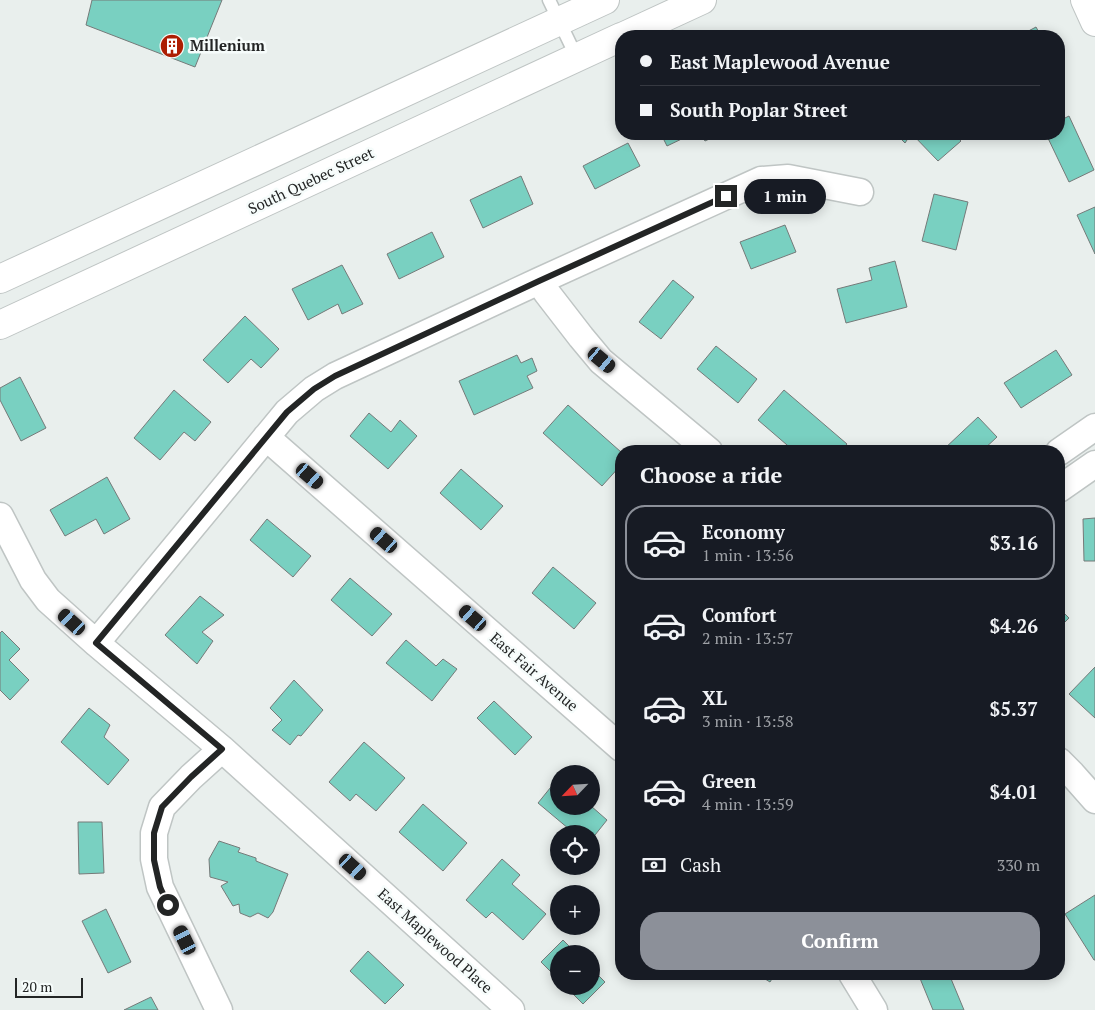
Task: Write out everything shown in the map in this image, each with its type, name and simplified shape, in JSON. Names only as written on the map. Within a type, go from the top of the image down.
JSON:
[{"type":"main road","points":[[0,279],[554,11],[605,0]]},
{"type":"main road","name":"South Quebec Street","points":[[637,30],[702,0]]},
{"type":"main road","points":[[1085,0],[1095,22]]},
{"type":"main road","name":"South Quebec Street","points":[[0,325],[615,40]]},
{"type":"street","points":[[96,643],[287,412],[314,389],[335,376],[760,180],[788,178],[860,192]]},
{"type":"street","points":[[539,281],[581,337],[602,360],[702,445]]},
{"type":"street","points":[[1065,448],[1095,428]]},
{"type":"street","name":"East Fair Avenue","points":[[266,437],[615,743]]},
{"type":"street","points":[[1065,485],[1095,464]]},
{"type":"street","name":"East Maplewood Place","points":[[0,516],[33,580],[48,600],[222,749],[511,1010]]},
{"type":"street","points":[[219,1010],[160,887],[154,860],[154,833],[162,807],[222,749]]},
{"type":"street","points":[[1065,767],[1095,800]]},
{"type":"street","points":[[856,980],[874,1010]]},
{"type":"lane","points":[[554,11],[577,58]]},
{"type":"building","name":"Millenium","points":[[92,0],[222,0],[195,67],[86,25]]},
{"type":"building","points":[[1069,116],[1094,170],[1069,182],[1049,140],[1065,140],[1065,118]]},
{"type":"building","points":[[664,140],[680,140],[667,146]]},
{"type":"building","points":[[918,140],[961,141],[938,161]]},
{"type":"building","points":[[628,143],[640,166],[595,189],[583,166]]},
{"type":"building","points":[[521,176],[533,204],[483,228],[470,200]]},
{"type":"building","points":[[934,194],[968,202],[956,250],[922,241]]},
{"type":"building","points":[[1095,207],[1095,254],[1077,215]]},
{"type":"building","points":[[785,225],[796,252],[751,269],[740,242]]},
{"type":"building","points":[[432,232],[444,257],[399,279],[387,254]]},
{"type":"building","points":[[895,261],[907,307],[846,323],[837,289],[872,280],[869,268]]},
{"type":"building","points":[[342,265],[363,304],[342,314],[338,304],[308,320],[292,289]]},
{"type":"building","points":[[673,280],[694,297],[661,339],[639,322]]},
{"type":"building","points":[[245,316],[279,349],[261,368],[251,359],[228,383],[203,360]]},
{"type":"building","points":[[716,346],[757,379],[738,403],[697,369]]},
{"type":"building","points":[[1056,350],[1072,375],[1021,408],[1004,383]]},
{"type":"building","points":[[517,355],[521,363],[532,358],[537,371],[527,376],[533,388],[474,415],[459,381]]},
{"type":"building","points":[[20,377],[46,428],[21,441],[0,400],[0,388]]},
{"type":"building","points":[[174,390],[211,422],[195,441],[184,432],[160,460],[134,438]]},
{"type":"building","points":[[784,390],[847,444],[787,445],[758,420]]},
{"type":"building","points":[[568,405],[615,447],[615,472],[602,486],[543,433]]},
{"type":"building","points":[[369,413],[391,432],[400,420],[417,436],[388,469],[350,436]]},
{"type":"building","points":[[978,417],[997,437],[988,445],[948,445]]},
{"type":"building","points":[[461,469],[503,506],[481,530],[440,493]]},
{"type":"building","points":[[107,477],[130,519],[104,534],[96,519],[65,536],[50,510]]},
{"type":"building","points":[[1095,518],[1095,561],[1084,561],[1083,519]]},
{"type":"building","points":[[267,519],[311,556],[293,577],[250,540]]},
{"type":"building","points":[[553,567],[596,603],[574,629],[532,593]]},
{"type":"building","points":[[350,578],[392,614],[372,636],[331,600]]},
{"type":"building","points":[[200,596],[224,615],[202,632],[213,641],[197,664],[165,635]]},
{"type":"building","points":[[1065,614],[1069,618],[1065,622]]},
{"type":"building","points":[[2,631],[20,649],[9,660],[29,680],[10,700],[0,690],[0,633]]},
{"type":"building","points":[[406,640],[436,666],[443,659],[457,669],[432,701],[386,663]]},
{"type":"building","points":[[1095,667],[1095,718],[1069,694]]},
{"type":"building","points":[[294,680],[323,710],[301,736],[298,735],[290,745],[272,730],[282,720],[270,708]]},
{"type":"building","points":[[494,701],[532,737],[515,755],[477,718]]},
{"type":"building","points":[[89,708],[110,725],[104,737],[129,760],[108,785],[61,742]]},
{"type":"building","points":[[364,742],[405,778],[376,811],[356,794],[350,801],[329,782]]},
{"type":"building","points":[[550,788],[550,813],[538,803]]},
{"type":"building","points":[[423,804],[467,843],[443,871],[399,832]]},
{"type":"building","points":[[600,814],[607,820],[600,829],[600,825],[564,825],[552,815]]},
{"type":"building","points":[[78,822],[102,822],[104,873],[79,874]]},
{"type":"building","points":[[219,841],[240,848],[238,852],[256,858],[256,861],[288,874],[273,912],[268,918],[258,913],[250,917],[240,913],[239,904],[233,906],[221,886],[228,882],[210,877],[209,859]]},
{"type":"building","points":[[502,859],[520,875],[512,884],[546,914],[523,940],[492,912],[486,918],[466,900]]},
{"type":"building","points":[[1095,895],[1095,960],[1094,960],[1065,914]]},
{"type":"building","points":[[106,909],[131,962],[108,973],[82,921]]},
{"type":"building","points":[[563,940],[568,945],[558,945]]},
{"type":"building","points":[[368,951],[404,985],[385,1004],[350,971]]},
{"type":"building","points":[[550,953],[550,971],[541,962]]},
{"type":"building","points":[[600,977],[605,982],[600,987]]},
{"type":"building","points":[[921,980],[952,980],[964,1010],[933,1010]]},
{"type":"building","points":[[574,995],[592,995],[583,1004]]},
{"type":"building","points":[[151,997],[158,1010],[124,1010]]},
{"type":"place","name":"Millenium","points":[[172,46]]},
{"type":"route","points":[[168,905],[160,887],[154,860],[154,833],[162,807],[222,749],[96,643],[287,412],[314,389],[335,376],[726,196]]}]
